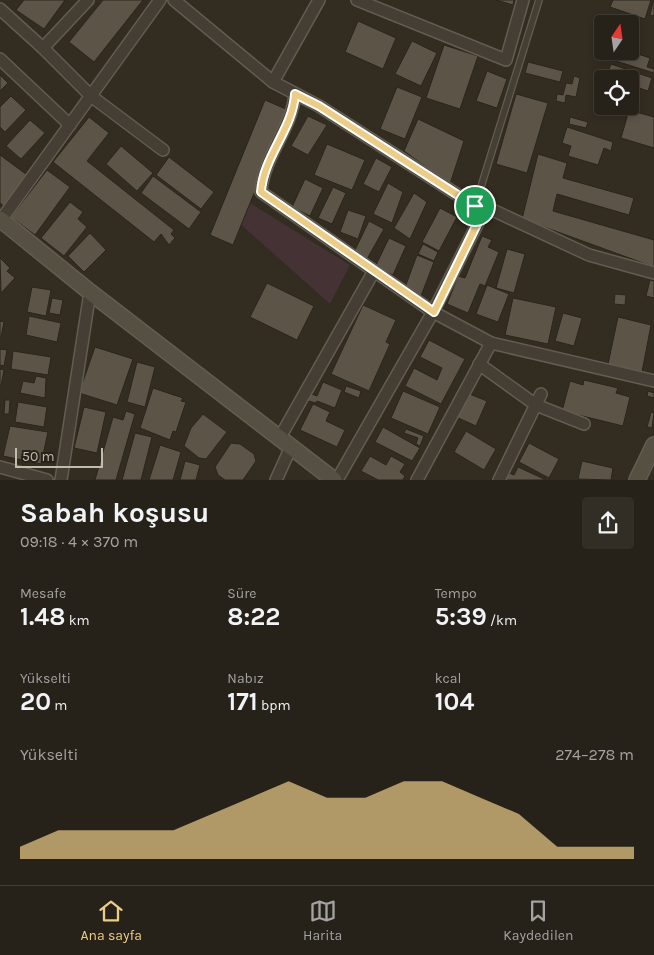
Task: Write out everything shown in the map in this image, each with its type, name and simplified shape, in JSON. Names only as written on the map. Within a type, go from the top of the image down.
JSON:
[{"type":"street","points":[[43,48],[88,0]]},
{"type":"street","points":[[160,0],[1,219],[90,292],[285,443],[336,480],[434,312],[480,206]]},
{"type":"street","points":[[174,0],[273,82],[351,126],[480,206],[588,254],[654,274]]},
{"type":"street","points":[[273,82],[319,0]]},
{"type":"street","points":[[357,0],[506,60],[523,0]]},
{"type":"street","points":[[0,9],[92,96],[163,150]]},
{"type":"street","points":[[0,58],[70,125]]},
{"type":"street","points":[[295,94],[294,108],[262,175],[261,192],[434,312],[491,343],[654,381]]},
{"type":"street","points":[[276,480],[285,443],[374,271]]},
{"type":"street","points":[[61,480],[90,292]]},
{"type":"street","points":[[417,480],[491,343]]},
{"type":"street","points":[[479,364],[538,400],[584,424]]},
{"type":"street","points":[[499,480],[538,400]]},
{"type":"street","points":[[637,480],[654,445]]},
{"type":"street","points":[[0,467],[47,480]]},
{"type":"lane","points":[[480,206],[539,0]]},
{"type":"shaded area","points":[[245,200],[350,265],[330,304],[238,222]]},
{"type":"building","points":[[24,0],[65,0],[44,29],[16,10]]},
{"type":"building","points":[[103,0],[143,0],[94,62],[69,42]]},
{"type":"building","points":[[496,0],[514,0],[513,5]]},
{"type":"building","points":[[613,0],[651,0],[645,19],[639,17],[639,15],[633,15],[610,7]]},
{"type":"building","points":[[654,2],[654,16],[650,15]]},
{"type":"building","points":[[358,21],[396,38],[383,69],[345,52]]},
{"type":"building","points":[[412,41],[437,53],[421,86],[395,74]]},
{"type":"building","points":[[444,45],[478,56],[460,109],[426,98]]},
{"type":"building","points":[[639,54],[650,58],[647,67],[654,69],[654,73],[613,60],[639,60]]},
{"type":"building","points":[[528,62],[563,71],[560,82],[525,73]]},
{"type":"building","points":[[611,64],[629,70],[609,70]]},
{"type":"building","points":[[487,71],[507,79],[497,108],[476,101]]},
{"type":"building","points":[[639,74],[652,78],[648,91],[639,88]]},
{"type":"building","points":[[0,75],[8,83],[0,91]]},
{"type":"building","points":[[574,76],[580,78],[576,97],[566,95],[565,103],[556,101],[557,94],[563,95],[566,83],[572,84]]},
{"type":"building","points":[[397,87],[422,97],[405,139],[380,129]]},
{"type":"building","points":[[516,94],[548,103],[527,173],[496,164]]},
{"type":"building","points":[[11,96],[26,110],[5,132],[0,127],[0,107]]},
{"type":"building","points":[[265,100],[288,110],[233,245],[210,235]]},
{"type":"building","points":[[639,113],[654,117],[654,148],[621,138],[628,115],[639,115]]},
{"type":"building","points":[[308,116],[327,125],[308,155],[291,146]]},
{"type":"building","points":[[89,117],[109,133],[87,161],[174,230],[171,234],[175,238],[169,245],[161,234],[154,242],[53,162]]},
{"type":"building","points":[[570,117],[588,122],[586,128],[569,124]]},
{"type":"building","points":[[418,119],[464,141],[450,184],[404,151]]},
{"type":"building","points":[[30,120],[45,133],[21,159],[6,146]]},
{"type":"building","points":[[567,127],[613,142],[611,151],[604,148],[598,165],[568,156],[571,146],[562,143]]},
{"type":"building","points":[[327,144],[365,160],[352,190],[314,175]]},
{"type":"building","points":[[121,146],[153,173],[137,191],[106,164]]},
{"type":"building","points":[[538,154],[567,163],[563,178],[634,198],[629,215],[557,194],[553,211],[654,240],[654,267],[522,219]]},
{"type":"building","points":[[0,155],[30,177],[6,208],[0,203]]},
{"type":"building","points":[[169,157],[214,192],[201,209],[156,175]]},
{"type":"building","points":[[376,158],[392,167],[379,192],[363,184]]},
{"type":"building","points":[[47,170],[70,187],[35,235],[11,217]]},
{"type":"building","points":[[153,176],[201,212],[189,229],[141,193]]},
{"type":"building","points":[[305,179],[323,188],[310,216],[292,207]]},
{"type":"building","points":[[388,183],[403,192],[392,223],[373,214]]},
{"type":"building","points":[[333,187],[346,193],[332,224],[318,218]]},
{"type":"building","points":[[414,193],[427,202],[410,239],[394,228]]},
{"type":"building","points":[[70,202],[83,212],[78,219],[87,227],[64,256],[41,238]]},
{"type":"building","points":[[440,208],[457,217],[439,251],[422,242]]},
{"type":"building","points":[[348,210],[366,216],[358,239],[340,232]]},
{"type":"building","points":[[369,221],[384,229],[367,259],[354,252]]},
{"type":"building","points":[[90,233],[106,250],[84,272],[68,256]]},
{"type":"building","points":[[482,236],[492,240],[488,247],[499,252],[485,286],[480,284],[468,313],[447,304],[458,276],[465,278]]},
{"type":"building","points":[[389,238],[406,246],[393,275],[375,267]]},
{"type":"building","points":[[423,244],[438,252],[434,261],[418,254]]},
{"type":"building","points":[[507,249],[525,254],[514,293],[496,288]]},
{"type":"building","points":[[417,255],[434,262],[421,296],[404,290]]},
{"type":"building","points":[[0,258],[10,268],[7,271],[15,278],[1,293]]},
{"type":"building","points":[[650,280],[654,281],[654,298],[646,296]]},
{"type":"building","points":[[267,283],[314,306],[297,340],[250,317]]},
{"type":"building","points":[[487,285],[509,294],[498,322],[476,314]]},
{"type":"building","points":[[32,287],[51,290],[46,316],[27,312]]},
{"type":"building","points":[[615,294],[626,295],[625,305],[614,304]]},
{"type":"building","points":[[52,298],[63,300],[60,315],[49,313]]},
{"type":"building","points":[[513,298],[556,307],[548,344],[505,335]]},
{"type":"building","points":[[363,305],[396,320],[386,342],[390,344],[369,391],[331,374]]},
{"type":"building","points":[[563,313],[582,318],[574,346],[555,341]]},
{"type":"building","points":[[29,316],[61,323],[57,342],[26,335]]},
{"type":"building","points":[[618,317],[651,325],[642,372],[608,364]]},
{"type":"building","points":[[0,321],[4,322],[1,337],[0,337]]},
{"type":"building","points":[[429,340],[465,359],[441,404],[405,386],[414,368],[437,380],[442,368],[420,357]]},
{"type":"building","points":[[95,347],[133,359],[117,405],[79,393]]},
{"type":"building","points":[[0,349],[7,350],[4,366],[0,365]]},
{"type":"building","points":[[13,351],[51,357],[48,375],[11,369]]},
{"type":"building","points":[[137,362],[155,367],[145,407],[127,402]]},
{"type":"building","points":[[0,369],[4,370],[1,386],[0,386]]},
{"type":"building","points":[[36,376],[46,378],[45,398],[20,393],[23,381],[34,383]]},
{"type":"building","points":[[584,380],[618,388],[616,393],[630,397],[623,426],[562,411],[570,381],[583,385]]},
{"type":"building","points":[[323,382],[342,390],[335,408],[317,401],[316,403],[305,400],[309,393],[317,396]]},
{"type":"building","points":[[346,386],[361,391],[359,398],[344,392]]},
{"type":"building","points":[[153,388],[183,398],[181,401],[186,402],[176,432],[173,431],[170,440],[140,428]]},
{"type":"building","points":[[403,391],[440,407],[428,434],[391,418]]},
{"type":"building","points":[[648,391],[654,393],[654,398],[647,396]]},
{"type":"building","points":[[467,393],[487,401],[476,426],[456,417]]},
{"type":"building","points":[[5,400],[10,400],[9,414],[4,414]]},
{"type":"building","points":[[18,402],[47,407],[44,427],[15,422]]},
{"type":"building","points":[[313,404],[330,412],[326,421],[345,430],[337,447],[300,430]]},
{"type":"building","points":[[84,407],[106,412],[97,453],[74,448]]},
{"type":"building","points":[[126,411],[135,414],[116,480],[95,480],[113,417],[123,420]]},
{"type":"building","points":[[651,412],[654,413],[652,428],[647,427]]},
{"type":"building","points":[[203,414],[227,432],[206,459],[199,458],[184,446],[191,428]]},
{"type":"building","points":[[10,426],[48,432],[41,464],[3,456]]},
{"type":"building","points":[[383,427],[420,448],[412,461],[375,442]]},
{"type":"building","points":[[406,429],[424,436],[420,446],[416,444],[418,438],[404,433]]},
{"type":"building","points":[[466,431],[496,449],[484,470],[454,452]]},
{"type":"building","points":[[135,433],[152,437],[141,480],[122,480]]},
{"type":"building","points":[[231,443],[240,444],[254,454],[256,461],[243,480],[225,480],[218,475],[215,467]]},
{"type":"building","points":[[529,443],[559,459],[549,478],[519,462]]},
{"type":"building","points":[[160,445],[181,452],[173,480],[149,480]]},
{"type":"building","points":[[370,456],[386,465],[391,456],[405,464],[400,472],[405,476],[403,480],[378,480],[361,471]]},
{"type":"building","points":[[185,461],[200,465],[196,480],[180,480]]},
{"type":"building","points":[[582,461],[613,468],[611,480],[578,479]]},
{"type":"building","points":[[518,467],[544,480],[503,480],[507,472],[514,475]]},
{"type":"route","points":[[295,94],[319,106],[475,206],[486,206],[434,312],[261,192],[262,175],[294,108],[295,94]]}]
